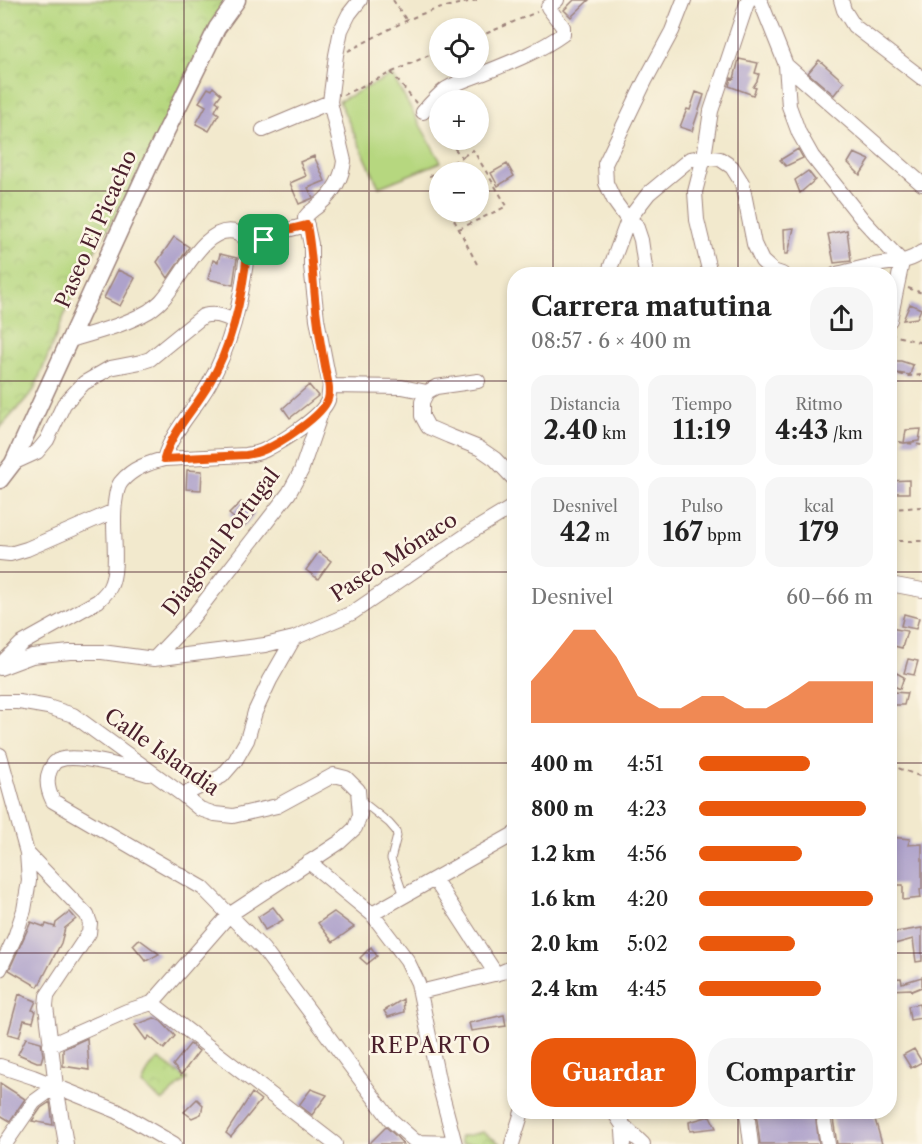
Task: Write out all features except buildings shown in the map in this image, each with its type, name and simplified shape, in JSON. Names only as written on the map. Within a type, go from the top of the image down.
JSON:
[{"type":"street","name":"Paseo El Picacho","points":[[0,480],[13,463],[151,162],[217,28],[237,0]]},
{"type":"street","points":[[360,0],[349,14],[341,30],[330,102],[344,161],[343,171],[339,182],[320,204],[309,211],[305,218],[311,244],[317,319],[330,386],[402,387],[428,392]]},
{"type":"street","points":[[645,267],[636,225],[628,220],[615,202],[606,183],[605,164],[672,31],[684,0]]},
{"type":"street","points":[[708,267],[697,220],[695,192],[704,157],[711,111],[748,0]]},
{"type":"street","points":[[760,0],[786,64],[789,106],[799,133],[824,171],[902,262]]},
{"type":"street","points":[[841,0],[854,26],[922,78]]},
{"type":"street","points":[[423,112],[444,91],[462,81],[523,56],[563,34],[563,27],[553,4]]},
{"type":"street","points":[[786,64],[922,184]]},
{"type":"street","points":[[263,130],[330,102]]},
{"type":"street","points":[[611,267],[628,220],[649,193],[690,159],[704,157],[720,159],[732,167],[742,183],[754,244],[762,261],[768,267]]},
{"type":"street","points":[[248,242],[264,240],[287,230],[307,225]]},
{"type":"street","points":[[70,340],[119,325],[149,311],[162,300],[199,249],[213,235],[226,231],[239,233],[248,242]]},
{"type":"street","points":[[164,459],[168,446],[209,384],[225,352],[234,321],[248,242]]},
{"type":"street","points":[[868,267],[902,262],[922,252]]},
{"type":"street","points":[[897,286],[902,262]]},
{"type":"street","points":[[13,463],[37,452],[47,440],[64,404],[84,383],[110,368],[150,358],[203,316],[219,314],[234,321]]},
{"type":"street","points":[[478,381],[436,387],[428,392],[422,402],[422,416],[428,427],[479,448],[495,459],[507,472]]},
{"type":"street","name":"Diagonal Portugal","points":[[154,658],[189,622],[289,493],[301,471],[322,410],[328,400],[330,386]]},
{"type":"street","points":[[0,666],[21,644],[98,601],[106,593],[114,573],[114,511],[117,493],[121,482],[129,475],[143,465],[164,459],[257,453],[295,432],[322,410]]},
{"type":"street","name":"Paseo Mónaco","points":[[0,666],[33,656],[69,652],[102,652],[154,658],[265,645],[294,638],[352,613],[507,510]]},
{"type":"street","points":[[0,553],[10,554],[27,549],[114,511]]},
{"type":"street","points":[[897,585],[922,590]]},
{"type":"street","points":[[183,795],[222,776],[236,761],[247,740],[255,712],[270,680],[294,638]]},
{"type":"street","name":"Calle Islandia","points":[[0,702],[19,702],[48,707],[73,715],[200,809],[215,814],[233,816],[277,806],[334,775],[346,778],[358,790],[359,798]]},
{"type":"street","points":[[0,755],[27,853],[29,881],[24,910],[15,937],[0,969]]},
{"type":"street","points":[[161,778],[109,763],[70,759],[57,760],[51,767],[47,778],[48,792],[53,801],[203,888],[263,949],[390,1119],[416,1142],[454,1143],[418,983],[407,960],[372,914],[309,862]]},
{"type":"street","points":[[50,1045],[127,1011],[152,1003],[229,915],[340,842],[356,828],[360,815],[359,798]]},
{"type":"street","points":[[372,914],[507,838]]},
{"type":"street","points":[[27,853],[87,915],[90,923],[89,933],[47,996],[50,1045],[66,1144]]},
{"type":"street","points":[[435,879],[495,974]]},
{"type":"street","points":[[420,992],[507,970]]},
{"type":"street","points":[[152,1003],[335,1144]]},
{"type":"street","points":[[0,1066],[117,1111],[174,1144]]},
{"type":"street","points":[[5,1144],[34,1102],[56,1086]]},
{"type":"street","points":[[512,1144],[520,1119]]},
{"type":"street","points":[[622,1119],[624,1144]]},
{"type":"street","points":[[623,1119],[643,1144]]},
{"type":"street","points":[[748,1119],[751,1144]]},
{"type":"street","points":[[824,1122],[828,1144]]},
{"type":"lane","points":[[359,798],[396,831],[397,836],[391,859],[404,897]]},
{"type":"path","points":[[393,0],[407,21]]},
{"type":"path","points":[[335,58],[407,21],[443,7],[478,0]]},
{"type":"path","points":[[489,32],[553,4]]},
{"type":"path","points":[[330,102],[429,55]]},
{"type":"path","points":[[456,150],[462,157]]},
{"type":"path","points":[[454,162],[473,150],[507,206],[459,229]]},
{"type":"path","points":[[455,222],[477,264]]},
{"type":"path","points":[[897,336],[922,343]]},
{"type":"path","points":[[897,374],[908,376],[922,375]]},
{"type":"path","points":[[897,442],[922,445]]},
{"type":"path","points":[[897,509],[922,507]]},
{"type":"path","points":[[897,542],[922,541]]},
{"type":"path","points":[[897,768],[922,777]]},
{"type":"green space","points":[[0,0],[229,0],[217,13],[149,155],[79,279],[34,390],[0,428]]},
{"type":"green space","points":[[392,75],[429,141],[429,150],[434,150],[441,162],[429,162],[429,167],[379,187],[339,101]]},
{"type":"green space","points":[[159,1059],[187,1079],[162,1101],[142,1084],[149,1069]]},
{"type":"green space","points":[[483,1132],[501,1144],[461,1144],[460,1137]]},
{"type":"district","name":"REPARTO","points":[[431,1045]]},
{"type":"route","points":[[307,225],[311,244],[317,319],[330,386],[328,400],[322,410],[310,421],[257,453],[164,459],[168,446],[209,384],[225,352],[234,321],[248,242],[264,240],[287,230],[307,225]]}]
